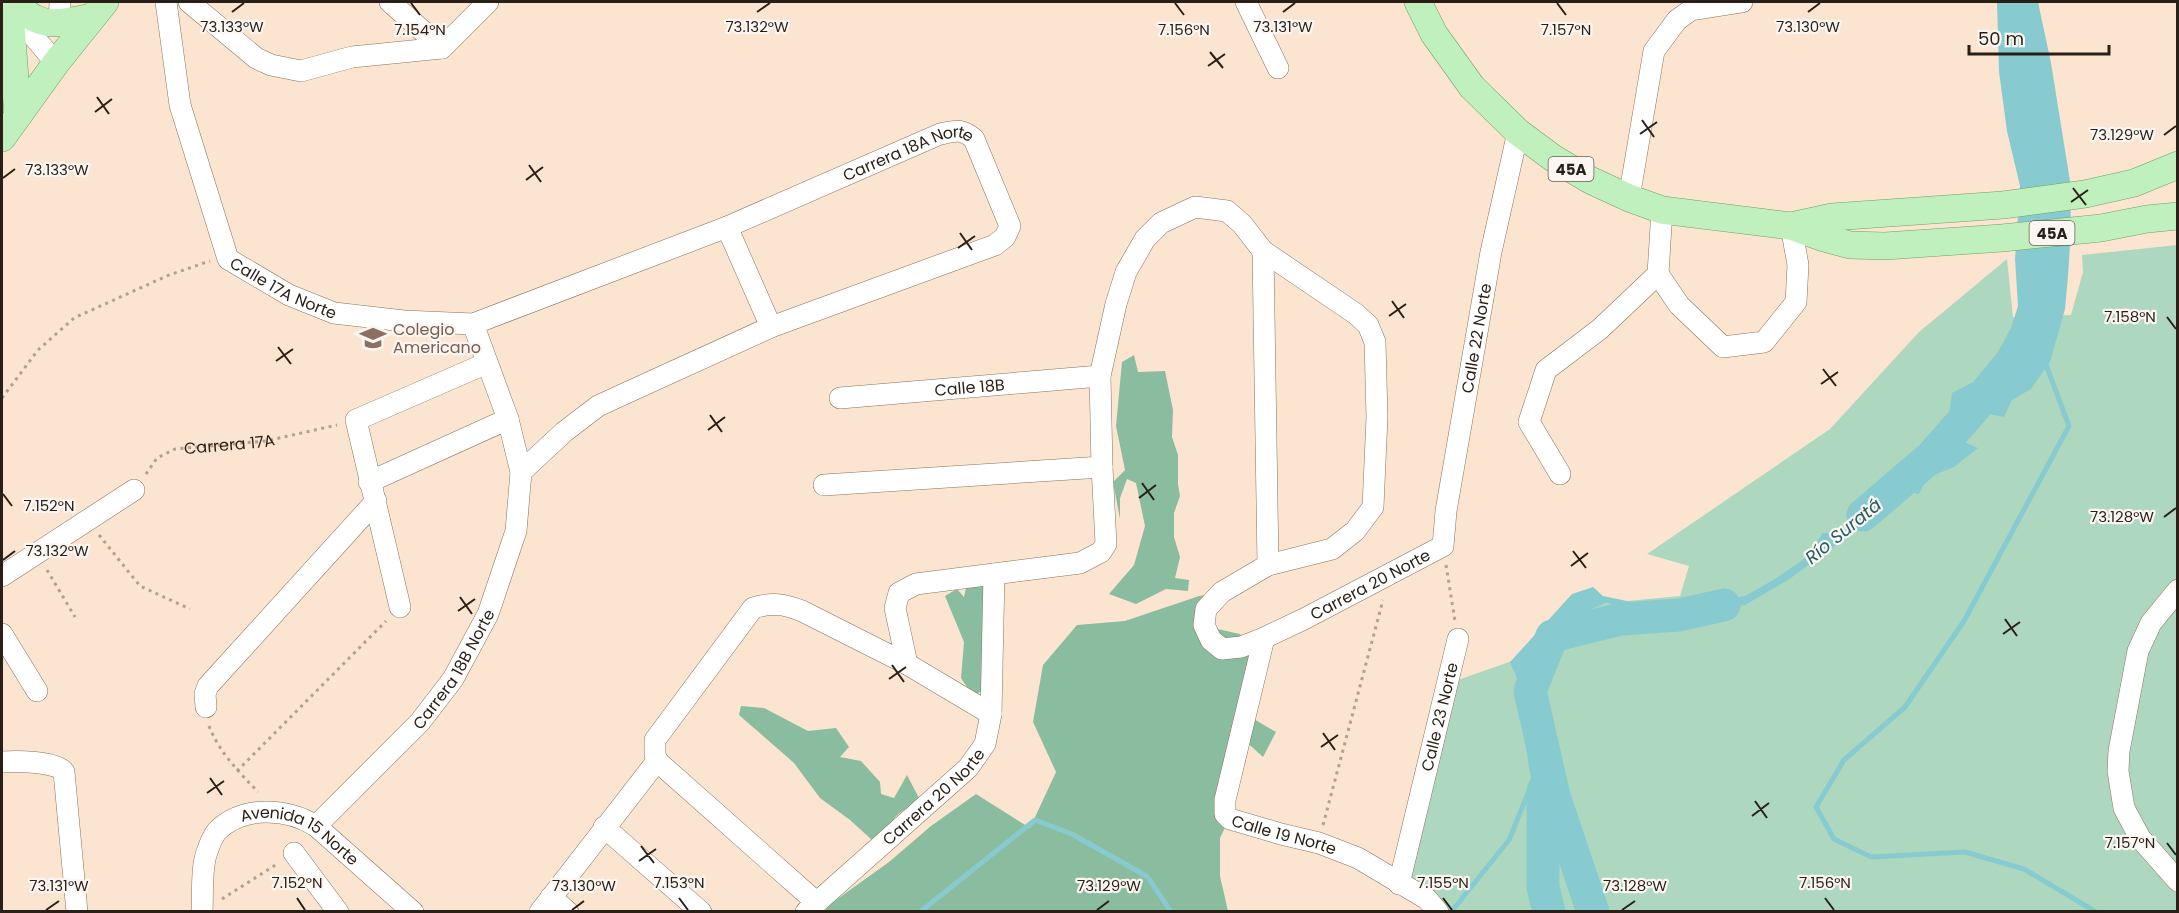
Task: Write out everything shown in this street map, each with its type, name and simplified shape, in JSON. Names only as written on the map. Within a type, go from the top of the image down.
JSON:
[{"type":"main road","points":[[12,2],[39,20],[59,13],[98,9]]},
{"type":"main road","points":[[12,2],[18,116]]},
{"type":"main road","name":"45A","points":[[1418,2],[1434,34],[1472,87],[1518,132],[1562,164],[1590,180],[1662,210],[1791,226],[1850,245],[1886,246],[2101,228],[2146,219],[2178,216]]},
{"type":"main road","points":[[2,138],[98,9]]},
{"type":"main road","name":"45A","points":[[1791,226],[1832,218],[2003,205],[2085,194],[2134,183],[2178,165]]},
{"type":"street","points":[[12,2],[28,30],[56,63]]},
{"type":"street","points":[[166,2],[180,105],[228,259]]},
{"type":"street","points":[[189,2],[256,58],[272,65],[301,71],[352,57],[442,48],[488,2]]},
{"type":"street","points":[[390,2],[442,48]]},
{"type":"street","points":[[1246,2],[1278,68]]},
{"type":"street","points":[[1629,198],[1654,51],[1677,20],[1691,10],[1742,2]]},
{"type":"street","name":"Carrera 18A Norte","points":[[473,324],[727,227],[940,135],[957,130],[965,132],[974,139],[1010,226],[1005,237],[995,245],[771,327],[598,406],[564,432],[521,472]]},
{"type":"street","name":"Calle 22 Norte","points":[[1443,546],[1446,511],[1491,252],[1518,132]]},
{"type":"street","points":[[907,664],[895,608],[899,593],[916,584],[1080,563],[1101,552],[1106,544],[1100,376],[1116,304],[1126,272],[1145,239],[1161,223],[1195,207],[1227,211],[1242,224],[1263,251],[1356,314],[1368,325],[1375,342],[1377,417],[1372,507],[1354,531],[1332,549],[1268,565],[1263,251]]},
{"type":"street","points":[[1662,210],[1658,274],[1679,305],[1723,347],[1764,342],[1796,302],[1798,265],[1791,226]]},
{"type":"street","points":[[727,227],[771,327]]},
{"type":"street","name":"Calle 17A Norte","points":[[228,259],[289,295],[334,313],[405,321],[473,324]]},
{"type":"street","points":[[1560,474],[1529,422],[1546,370],[1600,329],[1658,274]]},
{"type":"street","name":"Carrera 18B Norte","points":[[316,826],[420,722],[453,679],[488,614],[516,531],[521,472],[508,419],[473,324]]},
{"type":"street","points":[[400,607],[356,420],[487,363]]},
{"type":"street","name":"Calle 18B","points":[[840,398],[1100,376]]},
{"type":"street","points":[[206,707],[205,694],[208,686],[373,491],[508,419]]},
{"type":"street","points":[[824,485],[1102,467]]},
{"type":"street","points":[[2,576],[134,490]]},
{"type":"street","name":"Carrera 20 Norte","points":[[1268,565],[1222,592],[1206,609],[1204,625],[1211,640],[1222,649],[1241,647],[1264,638],[1443,546]]},
{"type":"street","name":"Carrera 20 Norte","points":[[811,907],[968,768],[985,744],[991,714],[994,574]]},
{"type":"street","points":[[2178,590],[2151,623],[2138,651],[2119,751],[2118,771],[2124,808],[2140,838],[2178,881]]},
{"type":"street","points":[[811,907],[657,761],[654,748],[655,740],[753,608],[767,603],[784,604],[907,664],[991,714]]},
{"type":"street","points":[[2,634],[37,691]]},
{"type":"street","name":"Calle 19 Norte","points":[[1264,638],[1225,800],[1225,814],[1230,819],[1319,843],[1358,858],[1432,905]]},
{"type":"street","name":"Calle 23 Norte","points":[[1399,884],[1458,639]]},
{"type":"street","points":[[2,762],[12,761],[61,767],[64,772],[77,912]]},
{"type":"street","points":[[568,912],[545,904],[657,761]]},
{"type":"street","name":"Avenida 15 Norte","points":[[202,911],[206,854],[216,832],[239,817],[259,812],[279,812],[305,819],[316,826],[413,912]]},
{"type":"street","points":[[604,828],[701,912]]},
{"type":"street","points":[[294,853],[338,912]]},
{"type":"path","name":"Calle 17A Norte","points":[[2,398],[38,350],[74,318],[169,275],[210,261],[228,259]]},
{"type":"path","name":"Carrera 17A","points":[[134,490],[157,458],[176,449],[266,441],[356,420]]},
{"type":"path","points":[[87,519],[140,586],[190,609]]},
{"type":"path","name":"Calle 23 Norte","points":[[1443,546],[1458,639]]},
{"type":"path","points":[[37,553],[75,617]]},
{"type":"path","points":[[1319,843],[1390,575]]},
{"type":"path","points":[[237,771],[400,607]]},
{"type":"path","points":[[206,707],[215,741],[237,771],[279,812]]},
{"type":"path","points":[[202,911],[294,853]]},
{"type":"green space","points":[[2177,245],[2177,911],[1438,912],[1405,881],[1455,681],[1512,661],[1595,604],[1680,596],[1689,566],[1647,554],[1830,429],[1919,332],[2007,259],[2013,317],[2071,315],[2083,272],[2082,255]]},
{"type":"green space","points":[[1134,355],[1138,372],[1165,371],[1173,410],[1172,437],[1178,455],[1180,496],[1174,513],[1174,537],[1180,557],[1175,578],[1189,580],[1188,591],[1166,589],[1136,604],[1109,594],[1134,565],[1145,526],[1136,483],[1127,479],[1120,498],[1120,519],[1113,482],[1125,470],[1116,426],[1122,362]]},
{"type":"green space","points":[[981,581],[991,598],[987,688],[973,696],[961,678],[964,642],[945,596],[957,589],[964,597],[967,583]]},
{"type":"green space","points":[[1226,592],[1204,626],[1240,634],[1265,674],[1247,715],[1276,732],[1263,757],[1244,740],[1231,771],[1234,809],[1220,838],[1220,876],[1228,911],[824,912],[829,905],[889,862],[931,826],[976,794],[1030,828],[1056,772],[1033,722],[1043,665],[1077,625],[1125,621],[1199,596]]},
{"type":"green space","points":[[741,706],[764,708],[808,731],[836,728],[849,747],[840,757],[861,761],[880,782],[881,794],[894,798],[907,775],[919,798],[917,806],[897,816],[887,836],[872,840],[820,798],[794,763],[739,715]]},
{"type":"water","points":[[1997,2],[2038,2],[2051,63],[2070,181],[2071,229],[2065,309],[2050,362],[2031,389],[2012,400],[2004,417],[1983,413],[1962,441],[1978,448],[1954,467],[1927,478],[1919,494],[1909,492],[1788,580],[1745,605],[1700,615],[1671,615],[1606,603],[1582,613],[1538,647],[1530,669],[1533,756],[1540,780],[1553,784],[1564,805],[1560,827],[1589,911],[1584,911],[1565,866],[1549,816],[1537,804],[1524,732],[1522,690],[1510,662],[1572,594],[1593,587],[1603,596],[1651,606],[1692,607],[1745,596],[1811,554],[1822,533],[1841,533],[1859,513],[1891,486],[1911,486],[1918,470],[1944,448],[1952,393],[1973,382],[1998,352],[2011,328],[2018,306],[2015,259],[2020,186],[2007,131],[1999,72]]},
{"type":"waterway","points":[[2045,362],[2069,426],[1964,621],[1905,707],[1844,760],[1816,807],[1834,839],[1871,857],[1965,852],[2024,869],[2096,912]]},
{"type":"waterway","name":"Río Suratá","points":[[1863,515],[1932,456],[1975,407]]},
{"type":"waterway","name":"Río Suratá","points":[[1593,912],[1554,796],[1530,691],[1552,636],[1621,619],[1679,615],[1724,605]]},
{"type":"waterway","points":[[1451,912],[1509,840],[1531,786],[1543,745]]},
{"type":"waterway","points":[[1543,791],[1543,887],[1549,912]]},
{"type":"waterway","points":[[920,912],[1035,820],[1072,834],[1148,877],[1171,912]]},
{"type":"place","name":"Colegio Americano","points":[[373,338]]}]
